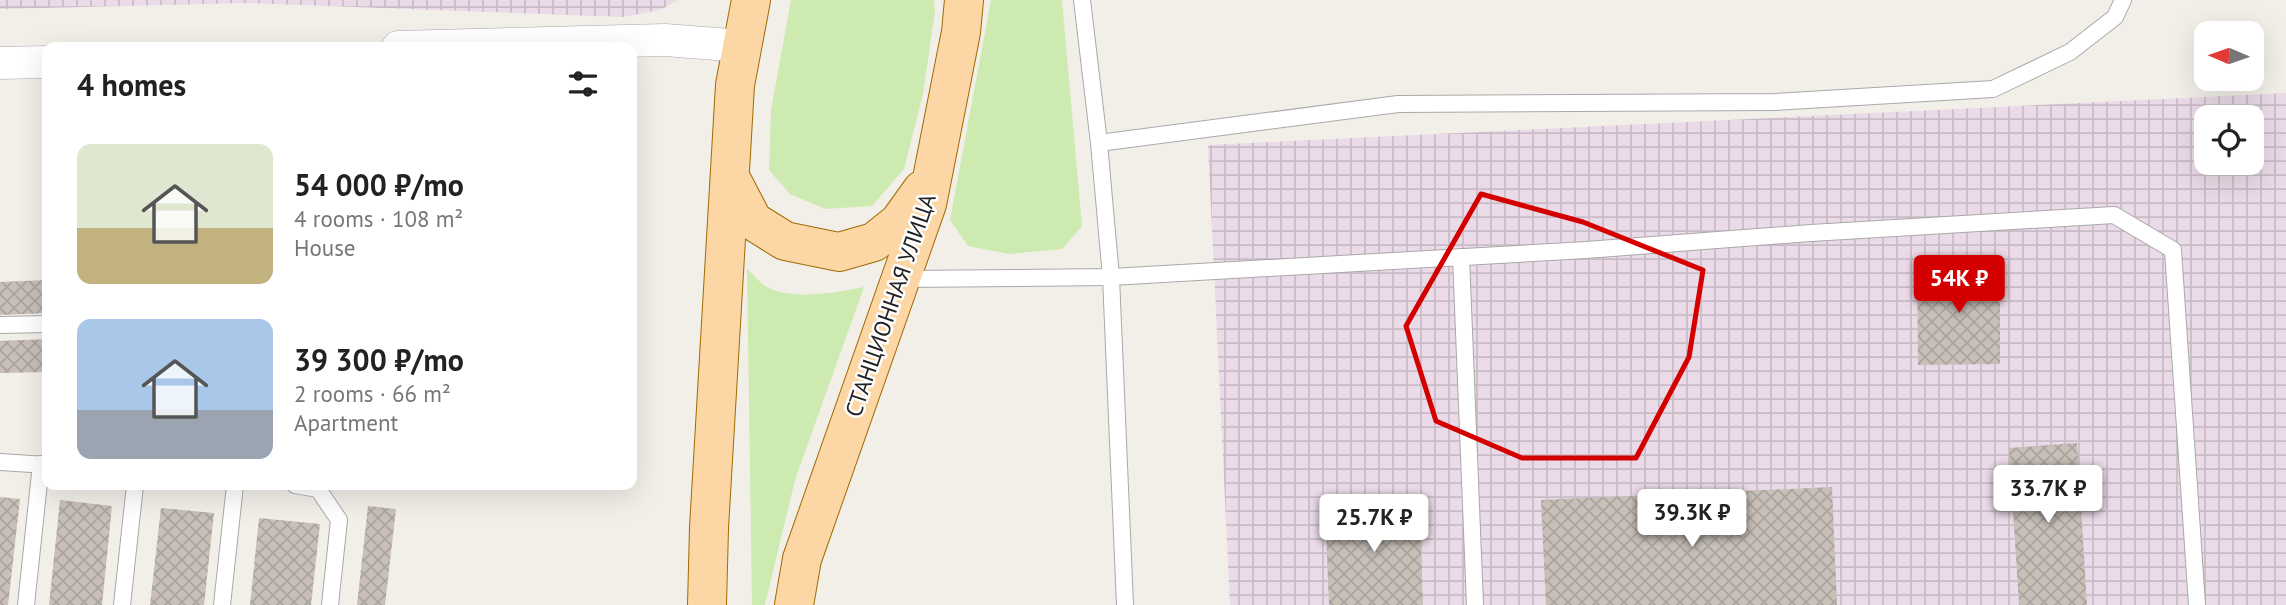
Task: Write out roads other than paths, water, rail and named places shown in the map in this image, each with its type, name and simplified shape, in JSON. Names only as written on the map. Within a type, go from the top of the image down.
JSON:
[{"type":"main road","points":[[707,605],[709,528],[735,85],[751,0]]},
{"type":"main road","name":"СТАНЦИОННАЯ УЛИЦА","points":[[794,605],[802,559],[927,204],[961,32],[964,0]]},
{"type":"main road","points":[[730,177],[753,221],[785,241],[839,252],[874,242],[899,222],[932,178]]},
{"type":"street","points":[[594,42],[665,40],[742,46]]},
{"type":"street","points":[[0,62],[42,62]]},
{"type":"lane","points":[[1082,0],[1111,277],[1125,605]]},
{"type":"lane","points":[[1098,143],[1398,104],[1775,102],[1993,89],[2070,52],[2115,17],[2123,0]]},
{"type":"lane","points":[[901,279],[1111,277],[2114,215],[2173,250],[2197,605]]},
{"type":"lane","points":[[1461,257],[1475,605]]},
{"type":"lane","points":[[0,325],[42,324]]},
{"type":"lane","points":[[0,462],[42,464]]},
{"type":"lane","points":[[26,605],[42,480]]},
{"type":"lane","points":[[122,605],[134,490]]},
{"type":"lane","points":[[222,605],[234,490]]},
{"type":"lane","points":[[321,490],[339,520],[330,605]]}]
